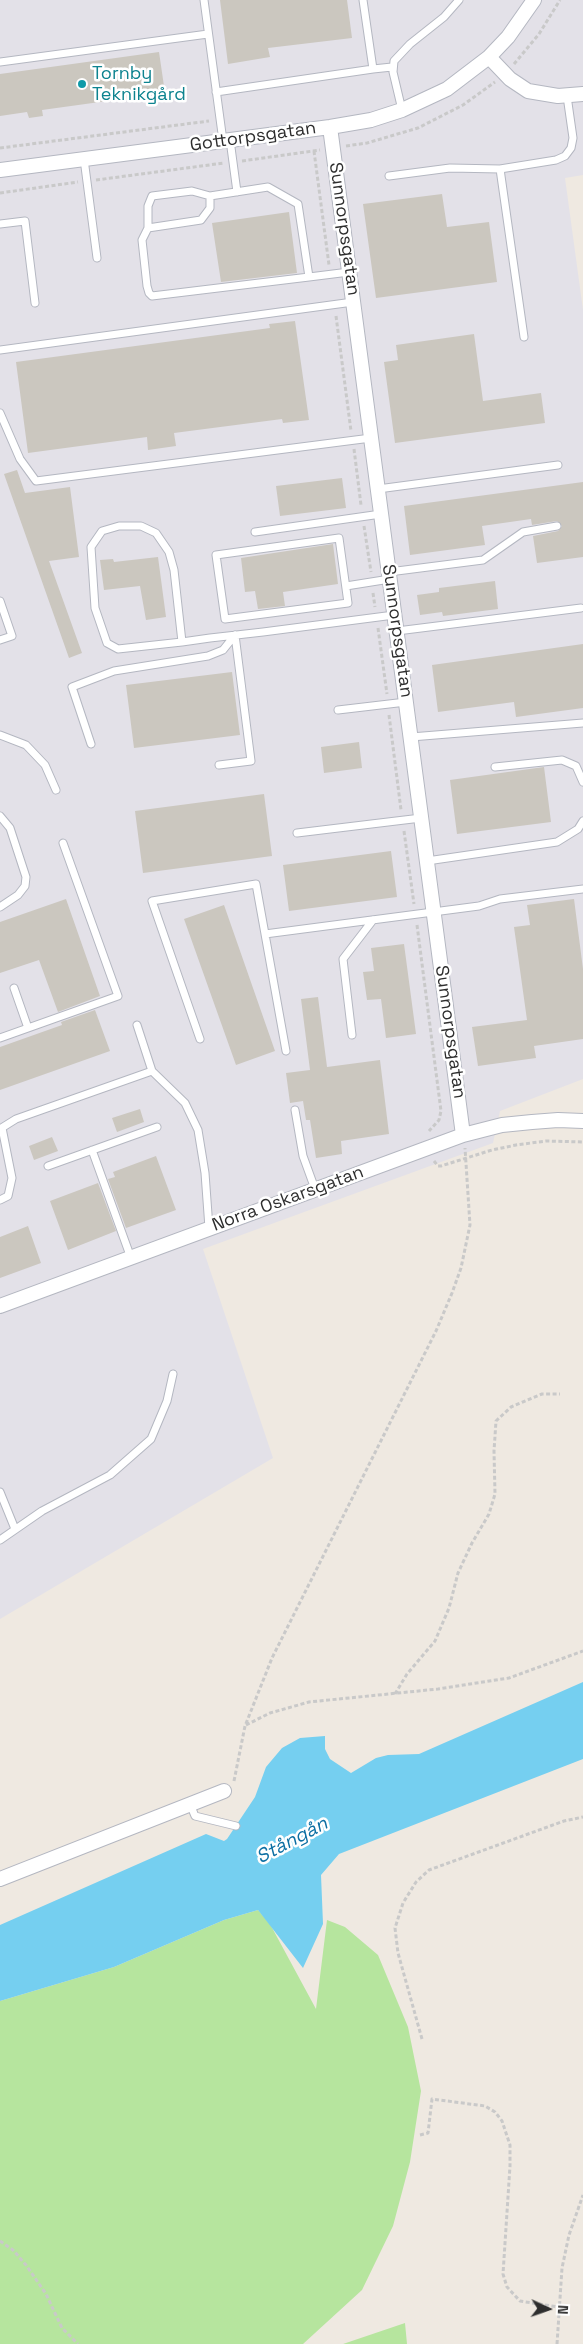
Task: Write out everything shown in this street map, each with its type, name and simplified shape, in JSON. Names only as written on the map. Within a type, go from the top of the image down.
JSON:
[{"type":"street","name":"Gottorpsgatan","points":[[0,170],[371,120],[402,110],[446,89],[489,57],[508,37],[534,0]]},
{"type":"street","points":[[489,57],[510,79],[528,91],[546,96],[583,94]]},
{"type":"street","name":"Sunnorpsgatan","points":[[330,127],[463,1135]]},
{"type":"street","name":"Norra Oskarsgatan","points":[[0,1306],[463,1135],[502,1125],[558,1120],[583,1121]]},
{"type":"street","points":[[0,1879],[224,1791]]},
{"type":"lane","points":[[204,0],[220,119],[237,192]]},
{"type":"lane","points":[[363,0],[373,69]]},
{"type":"lane","points":[[402,110],[392,67],[399,54],[444,17],[459,0]]},
{"type":"lane","points":[[0,62],[208,34]]},
{"type":"lane","points":[[216,92],[392,67]]},
{"type":"lane","points":[[389,176],[450,168],[500,169],[556,160],[565,156],[571,148],[572,138],[567,96]]},
{"type":"lane","points":[[84,159],[97,258]]},
{"type":"lane","points":[[500,169],[524,337]]},
{"type":"lane","points":[[309,277],[298,204],[268,187],[210,196],[192,191],[152,196],[148,206],[148,228],[142,240],[149,293],[152,296],[309,277],[330,274],[349,272]]},
{"type":"lane","points":[[148,228],[201,220],[210,208],[210,196]]},
{"type":"lane","points":[[0,224],[25,221],[35,303]]},
{"type":"lane","points":[[0,350],[353,302]]},
{"type":"lane","points":[[0,412],[20,459],[36,481],[371,438]]},
{"type":"lane","points":[[378,489],[558,465]]},
{"type":"lane","points":[[255,532],[381,514]]},
{"type":"lane","points":[[182,642],[174,570],[169,552],[156,533],[141,526],[119,526],[102,531],[91,547],[95,608],[107,644],[118,649],[182,642],[394,615]]},
{"type":"lane","points":[[346,586],[372,582],[389,576],[483,560],[523,532],[558,526]]},
{"type":"lane","points":[[339,538],[346,586],[348,602],[225,620],[216,555],[339,538]]},
{"type":"lane","points":[[0,601],[12,636],[0,640]]},
{"type":"lane","points":[[397,631],[581,608]]},
{"type":"lane","points":[[91,744],[72,687],[114,671],[208,656],[223,650],[235,635]]},
{"type":"lane","points":[[220,765],[251,761],[235,635]]},
{"type":"lane","points":[[338,710],[406,702]]},
{"type":"lane","points":[[411,737],[583,723]]},
{"type":"lane","points":[[0,735],[26,745],[45,765],[56,790]]},
{"type":"lane","points":[[495,767],[562,760],[576,766],[583,782]]},
{"type":"lane","points":[[0,816],[10,828],[26,877],[25,886],[18,895],[0,907]]},
{"type":"lane","points":[[297,833],[421,818]]},
{"type":"lane","points":[[427,860],[557,842],[578,829],[583,821]]},
{"type":"lane","points":[[0,1038],[118,996],[63,843]]},
{"type":"lane","points":[[200,1039],[152,901],[256,884],[286,1051]]},
{"type":"lane","points":[[265,934],[479,906],[500,899],[583,889]]},
{"type":"lane","points":[[352,1035],[343,959],[373,920]]},
{"type":"lane","points":[[14,988],[28,1028]]},
{"type":"lane","points":[[137,1025],[152,1071],[185,1103],[198,1130],[205,1173],[209,1228]]},
{"type":"lane","points":[[0,1200],[8,1196],[12,1178],[1,1128],[16,1119],[152,1071]]},
{"type":"lane","points":[[295,1110],[303,1156],[315,1189]]},
{"type":"lane","points":[[48,1166],[157,1126]]},
{"type":"lane","points":[[92,1150],[131,1258]]},
{"type":"lane","points":[[0,1540],[42,1511],[110,1475],[151,1439],[168,1401],[173,1374]]},
{"type":"lane","points":[[0,1492],[15,1529]]},
{"type":"lane","points":[[190,1803],[195,1816],[236,1826]]},
{"type":"path","points":[[0,148],[220,119]]},
{"type":"path","points":[[314,151],[330,274]]},
{"type":"path","points":[[334,304],[441,1111],[438,1120],[428,1132],[429,1148],[438,1166],[516,1146],[546,1142],[583,1142]]},
{"type":"path","points":[[463,1135],[470,1225],[461,1268],[452,1293],[436,1331],[272,1658],[245,1726],[270,1713],[302,1704],[471,1685],[509,1678],[583,1652]]},
{"type":"path","points":[[395,1694],[407,1674],[435,1641],[449,1608],[458,1573],[472,1543],[489,1514],[495,1494],[494,1451],[496,1421],[510,1407],[542,1394],[560,1394]]},
{"type":"path","points":[[422,2039],[398,1953],[395,1928],[403,1903],[416,1882],[429,1870],[564,1821],[583,1817]]},
{"type":"path","points":[[420,2135],[428,2133],[432,2099],[475,2103],[495,2112],[502,2121],[510,2145],[503,2257],[503,2274],[507,2287],[520,2302],[558,2306]]},
{"type":"path","points":[[557,2344],[562,2268],[583,2194]]},
{"type":"path","points":[[0,2241],[13,2250],[26,2265],[46,2294],[62,2328],[78,2344]]},
{"type":"shaded area","points":[[0,0],[583,0],[583,175],[565,178],[583,310],[583,1079],[500,1111],[493,1143],[203,1249],[273,1458],[0,1619]]},
{"type":"green space","points":[[258,1910],[270,1924],[316,2009],[327,1920],[345,1927],[378,1955],[408,2027],[421,2091],[410,2162],[393,2226],[362,2290],[303,2344],[0,2344],[0,2001],[114,1967],[224,1920]]},
{"type":"green space","points":[[405,2323],[407,2344],[343,2344]]},
{"type":"water","name":"Stångån","points":[[583,1682],[583,1759],[339,1854],[321,1875],[323,1924],[303,1968],[258,1910],[224,1920],[114,1967],[0,2001],[0,1925],[206,1834],[224,1841],[255,1797],[266,1767],[282,1748],[300,1738],[325,1736],[325,1749],[330,1759],[351,1773],[376,1758],[388,1755],[419,1754]]},
{"type":"building","points":[[220,0],[347,0],[352,38],[268,48],[270,57],[228,64]]},
{"type":"building","name":"Tornby Teknikgård","points":[[159,52],[165,93],[42,110],[43,116],[29,118],[27,112],[0,116],[0,74]]},
{"type":"building","points":[[442,194],[447,227],[489,222],[497,282],[376,298],[363,204]]},
{"type":"building","points":[[289,212],[297,273],[221,282],[212,223]]},
{"type":"building","points":[[295,321],[309,420],[283,423],[282,419],[174,433],[176,446],[148,450],[147,437],[28,453],[16,362],[270,328],[269,324]]},
{"type":"building","points":[[474,334],[483,401],[541,393],[545,423],[395,443],[384,362],[398,360],[396,345]]},
{"type":"building","points":[[17,470],[25,493],[70,487],[79,557],[49,561],[82,653],[69,658],[4,474]]},
{"type":"building","points":[[342,478],[346,508],[280,516],[276,486]]},
{"type":"building","points":[[583,482],[583,557],[537,563],[533,536],[558,531],[562,526],[557,521],[532,525],[531,519],[482,526],[485,545],[410,555],[404,506]]},
{"type":"building","points":[[333,544],[338,584],[283,592],[285,606],[258,609],[255,591],[245,592],[241,558]]},
{"type":"building","points":[[158,557],[166,617],[146,620],[140,586],[104,590],[100,560],[113,559],[114,562]]},
{"type":"building","points":[[495,581],[498,609],[443,616],[442,612],[420,615],[417,595],[439,592],[439,588]]},
{"type":"building","points":[[583,644],[583,708],[516,717],[514,702],[438,712],[432,665]]},
{"type":"building","points":[[232,672],[240,735],[134,748],[126,685]]},
{"type":"building","points":[[359,742],[362,768],[324,773],[321,747]]},
{"type":"building","points":[[544,767],[551,822],[457,834],[450,780]]},
{"type":"building","points":[[264,794],[272,856],[143,873],[135,811]]},
{"type":"building","points":[[391,851],[397,897],[289,911],[283,865]]},
{"type":"building","points":[[66,899],[100,996],[58,1012],[39,960],[0,973],[0,922]]},
{"type":"building","points":[[574,899],[583,969],[583,1039],[534,1046],[536,1058],[478,1066],[472,1027],[527,1020],[514,927],[530,925],[527,905]]},
{"type":"building","points":[[224,905],[275,1051],[236,1065],[184,919]]},
{"type":"building","points":[[404,944],[416,1034],[386,1038],[381,999],[367,1000],[363,972],[374,971],[371,948]]},
{"type":"building","points":[[318,997],[327,1067],[380,1060],[389,1134],[341,1141],[342,1154],[316,1158],[310,1120],[306,1120],[303,1101],[290,1103],[286,1073],[310,1070],[301,999]]},
{"type":"building","points":[[95,1010],[110,1051],[0,1090],[0,1047],[62,1025],[61,1022]]},
{"type":"building","points":[[140,1109],[144,1122],[117,1132],[112,1118]]},
{"type":"building","points":[[52,1137],[58,1151],[34,1160],[29,1146]]},
{"type":"building","points":[[156,1156],[176,1210],[126,1228],[108,1179],[115,1177],[113,1172]]},
{"type":"building","points":[[98,1183],[116,1231],[68,1250],[50,1201]]},
{"type":"building","points":[[28,1226],[41,1263],[0,1278],[0,1237]]},
{"type":"place","name":"Tornby Teknikgård","points":[[82,84]]}]
